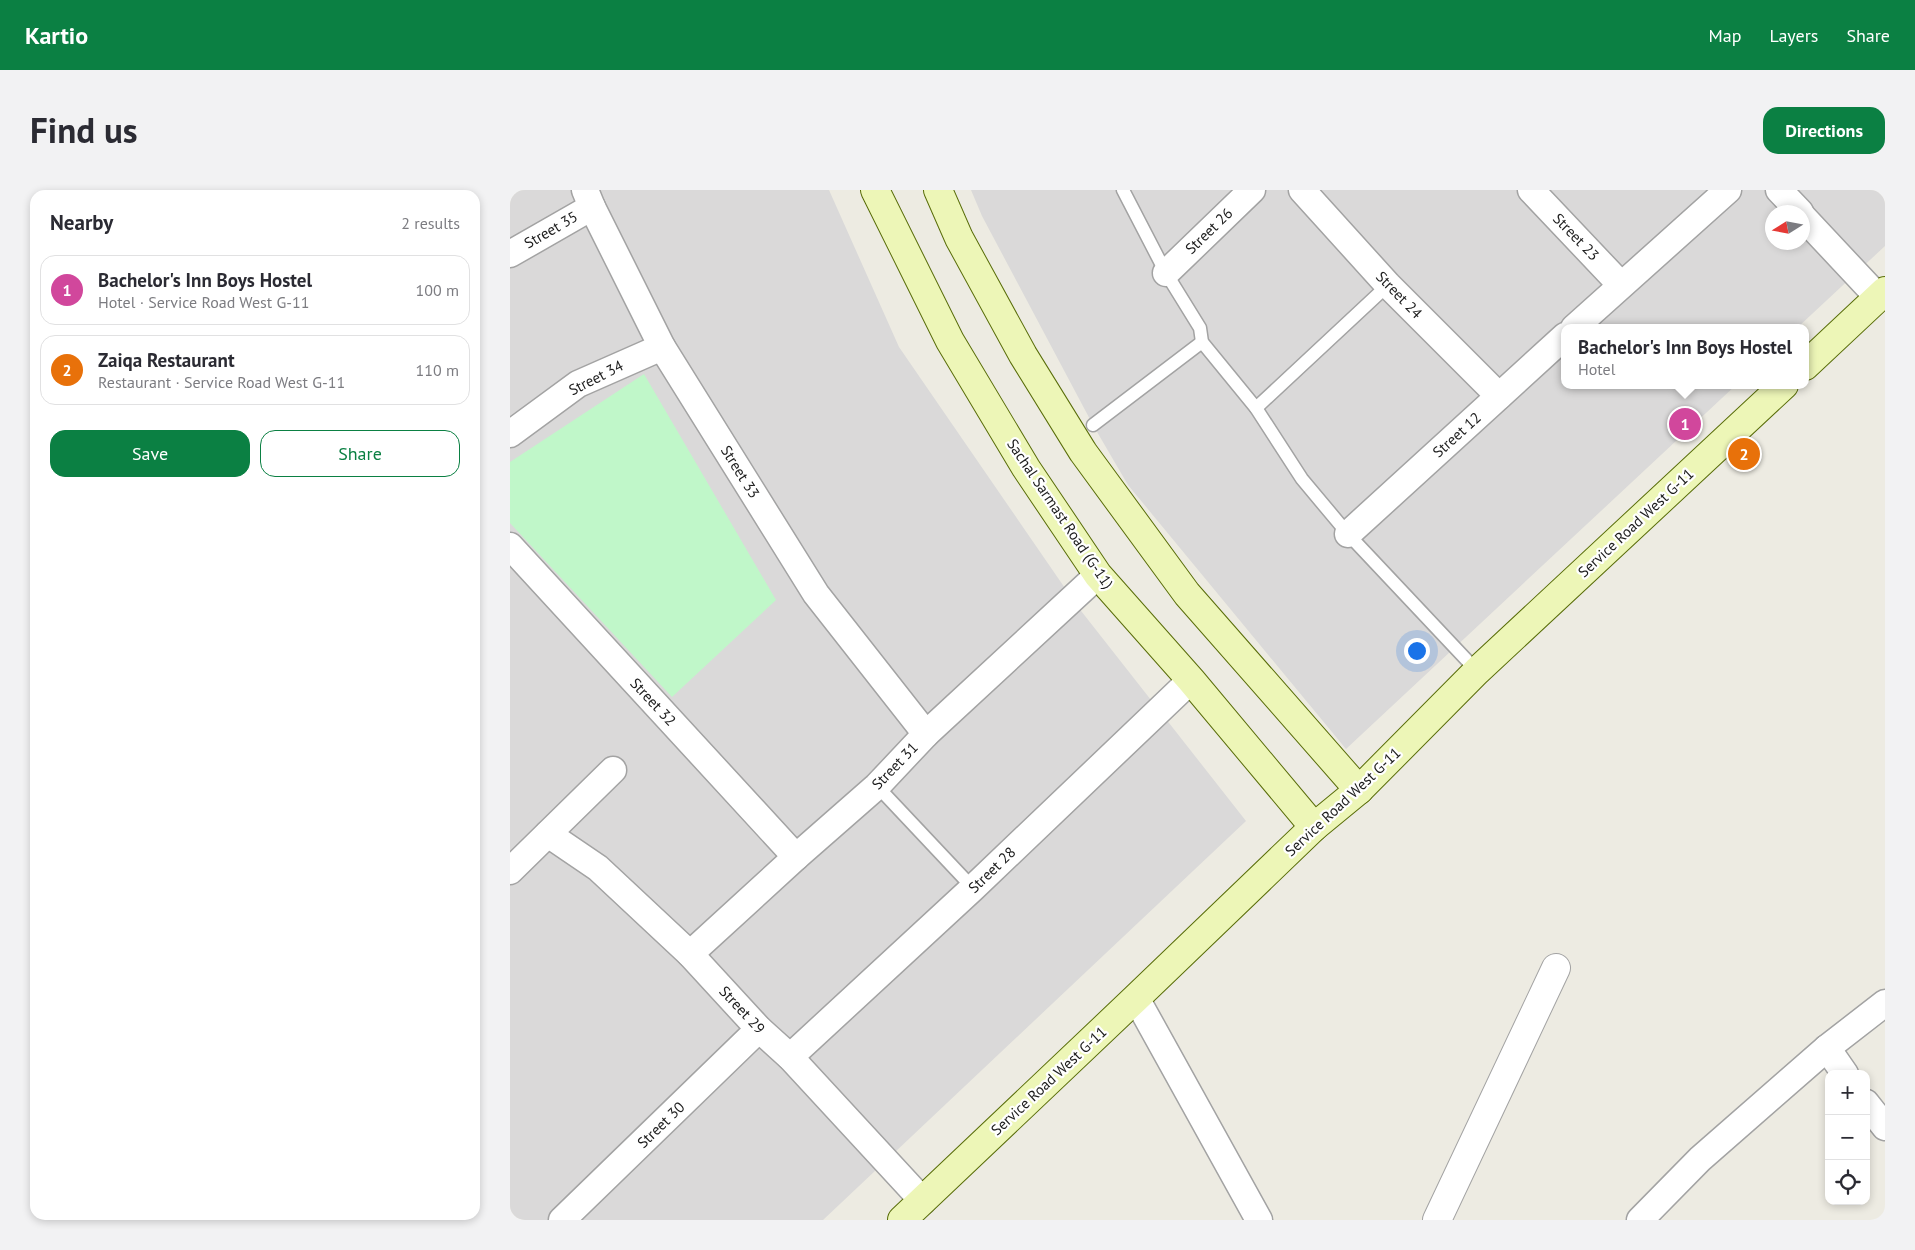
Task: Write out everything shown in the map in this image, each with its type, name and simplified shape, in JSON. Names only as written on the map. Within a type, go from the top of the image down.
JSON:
[{"type":"main road","name":"Sachal Sarmast Road (G-11)","points":[[875,190],[950,341],[1026,468],[1098,575],[1191,680],[1314,827]]},
{"type":"main road","points":[[938,190],[959,238],[1018,347],[1083,452],[1187,594],[1359,790]]},
{"type":"main road","points":[[1809,362],[1882,294]]},
{"type":"main road","name":"Service Road West G-11","points":[[902,1220],[1314,827],[1359,790],[1477,671],[1780,389]]},
{"type":"street","name":"Street 26","points":[[1166,273],[1252,190]]},
{"type":"street","name":"Street 24","points":[[1302,190],[1388,285],[1499,396]]},
{"type":"street","name":"Street 23","points":[[1531,190],[1621,285]]},
{"type":"street","points":[[1578,324],[1728,190]]},
{"type":"street","points":[[1779,190],[1793,205]]},
{"type":"street","name":"Street 35","points":[[510,254],[588,198]]},
{"type":"street","name":"Street 33","points":[[588,198],[662,347],[816,594],[926,734]]},
{"type":"street","points":[[1810,224],[1882,294]]},
{"type":"street","name":"Street 12","points":[[1348,534],[1561,340]]},
{"type":"street","name":"Street 34","points":[[510,434],[578,384],[662,347]]},
{"type":"street","name":"Street 32","points":[[510,546],[796,857]]},
{"type":"street","name":"Street 31","points":[[690,954],[877,786],[926,734],[1098,575]]},
{"type":"street","name":"Street 28","points":[[790,1057],[973,888],[1191,680]]},
{"type":"street","points":[[510,871],[613,770]]},
{"type":"street","name":"Street 29","points":[[548,834],[598,868],[690,954],[759,1029],[790,1057],[923,1201]]},
{"type":"street","points":[[1437,1220],[1556,968]]},
{"type":"street","points":[[1136,998],[1259,1220]]},
{"type":"street","points":[[1640,1220],[1700,1159],[1827,1048],[1885,1003]]},
{"type":"street","name":"Street 30","points":[[562,1220],[759,1029]]},
{"type":"street","points":[[1827,1048],[1842,1070]]},
{"type":"street","points":[[1870,1107],[1885,1127]]},
{"type":"lane","points":[[1123,190],[1166,273],[1200,328],[1202,342],[1256,408],[1302,479],[1348,534],[1477,671]]},
{"type":"lane","points":[[1256,408],[1388,285]]},
{"type":"lane","points":[[1093,425],[1202,342]]},
{"type":"lane","points":[[877,786],[973,888]]},
{"type":"shaded area","points":[[510,190],[829,190],[899,347],[1078,607],[1246,821],[823,1220],[510,1220]]},
{"type":"shaded area","points":[[971,190],[1885,190],[1885,246],[1801,324],[1561,324],[1561,389],[1732,389],[1346,749],[1128,485],[1093,425],[982,216]]},
{"type":"green space","points":[[644,374],[776,600],[672,697],[510,523],[510,462]]},
{"type":"place","name":"Bachelor's Inn Boys Hostel","points":[[1685,424]]},
{"type":"place","name":"Zaiqa Restaurant","points":[[1744,454]]}]
